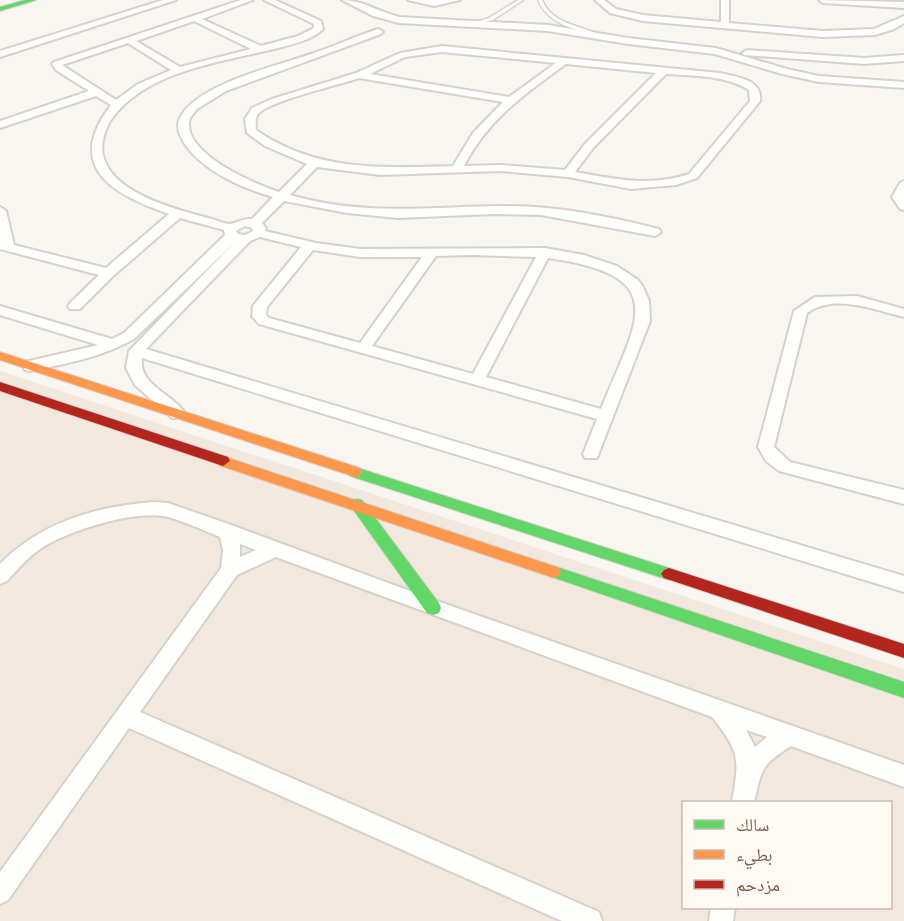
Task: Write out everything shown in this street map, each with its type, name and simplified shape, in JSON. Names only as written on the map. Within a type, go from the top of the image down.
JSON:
[{"type":"street","points":[[0,3],[10,0]]},
{"type":"street","points":[[0,9],[33,0]]},
{"type":"street","points":[[0,54],[172,0]]},
{"type":"street","points":[[116,104],[58,68],[57,64],[249,0]]},
{"type":"street","points":[[268,0],[318,22],[320,26],[316,31],[261,50],[178,70],[143,86],[116,104],[101,123],[96,143],[95,159],[102,172],[129,193],[177,214],[244,232],[310,245],[372,254],[545,252],[579,257],[617,272],[632,282],[640,293],[644,306],[643,321],[591,454]]},
{"type":"street","points":[[346,0],[376,14],[399,21],[529,26],[716,51],[864,61],[904,58]]},
{"type":"street","points":[[412,0],[434,3],[456,0]]},
{"type":"street","points":[[599,0],[609,9],[628,16],[853,34],[885,29],[904,19]]},
{"type":"street","points":[[725,0],[726,25]]},
{"type":"street","points":[[823,0],[904,4]]},
{"type":"street","points":[[194,18],[261,50]]},
{"type":"street","points":[[378,32],[308,59],[247,77],[203,100],[185,118],[183,132],[193,148],[221,172],[280,197],[346,209],[400,214],[479,209],[527,210],[576,216],[655,232]]},
{"type":"street","points":[[127,39],[178,70]]},
{"type":"street","points":[[442,49],[563,62],[702,74],[743,82],[753,88],[756,93],[755,101],[693,176],[676,182],[631,185],[568,174],[501,168],[380,172],[314,163],[269,144],[251,131],[250,119],[256,111],[276,101],[359,75],[403,55],[442,49]]},
{"type":"street","points":[[716,51],[808,77],[857,83],[904,85]]},
{"type":"street","points":[[458,169],[468,145],[482,127],[511,100],[563,62]]},
{"type":"street","points":[[568,174],[589,146],[664,70]]},
{"type":"street","points":[[359,75],[511,100]]},
{"type":"street","points":[[2,122],[97,92]]},
{"type":"street","points":[[30,366],[88,355],[114,345],[129,336],[244,232],[314,163]]},
{"type":"street","points":[[904,185],[898,197],[904,206]]},
{"type":"street","points":[[0,211],[4,246],[108,273]]},
{"type":"street","points":[[75,306],[108,273],[177,214]]},
{"type":"street","points":[[179,414],[140,381],[133,368],[136,351],[244,232]]},
{"type":"street","points":[[310,245],[260,306],[259,316],[264,321],[606,416]]},
{"type":"street","points":[[477,380],[545,252]]},
{"type":"street","points":[[363,348],[431,254]]},
{"type":"street","points":[[904,313],[857,300],[815,301],[801,311],[766,447],[771,457],[785,467],[904,497]]},
{"type":"street","points":[[0,310],[114,345]]},
{"type":"street","points":[[136,351],[693,522],[904,584]]},
{"type":"street","points":[[0,356],[904,651]]},
{"type":"street","points":[[0,386],[357,504],[904,690]]},
{"type":"street","points":[[357,504],[433,608]]},
{"type":"street","points":[[0,576],[23,552],[50,535],[136,509],[168,510],[433,608],[904,776]]},
{"type":"street","points":[[0,892],[230,570],[232,550],[228,531]]},
{"type":"street","points":[[230,570],[276,549]]},
{"type":"street","points":[[719,710],[739,738],[749,769],[743,801]]},
{"type":"street","points":[[125,717],[590,921]]},
{"type":"street","points":[[749,769],[767,749],[789,735]]},
{"type":"lane","points":[[471,24],[491,19],[520,0]]},
{"type":"lane","points":[[540,0],[545,10],[555,18],[601,36]]},
{"type":"shaded area","points":[[0,371],[904,669],[904,921],[0,921]]},
{"type":"traffic: fast","points":[[0,9],[33,0]]},
{"type":"traffic: fast","points":[[355,472],[669,574]]},
{"type":"traffic: fast","points":[[357,504],[433,608]]},
{"type":"traffic: fast","points":[[554,572],[904,690]]},
{"type":"traffic: slow","points":[[0,356],[355,472]]},
{"type":"traffic: slow","points":[[223,461],[554,572]]},
{"type":"traffic: jam","points":[[0,386],[223,461]]},
{"type":"traffic: jam","points":[[669,574],[904,651]]}]
